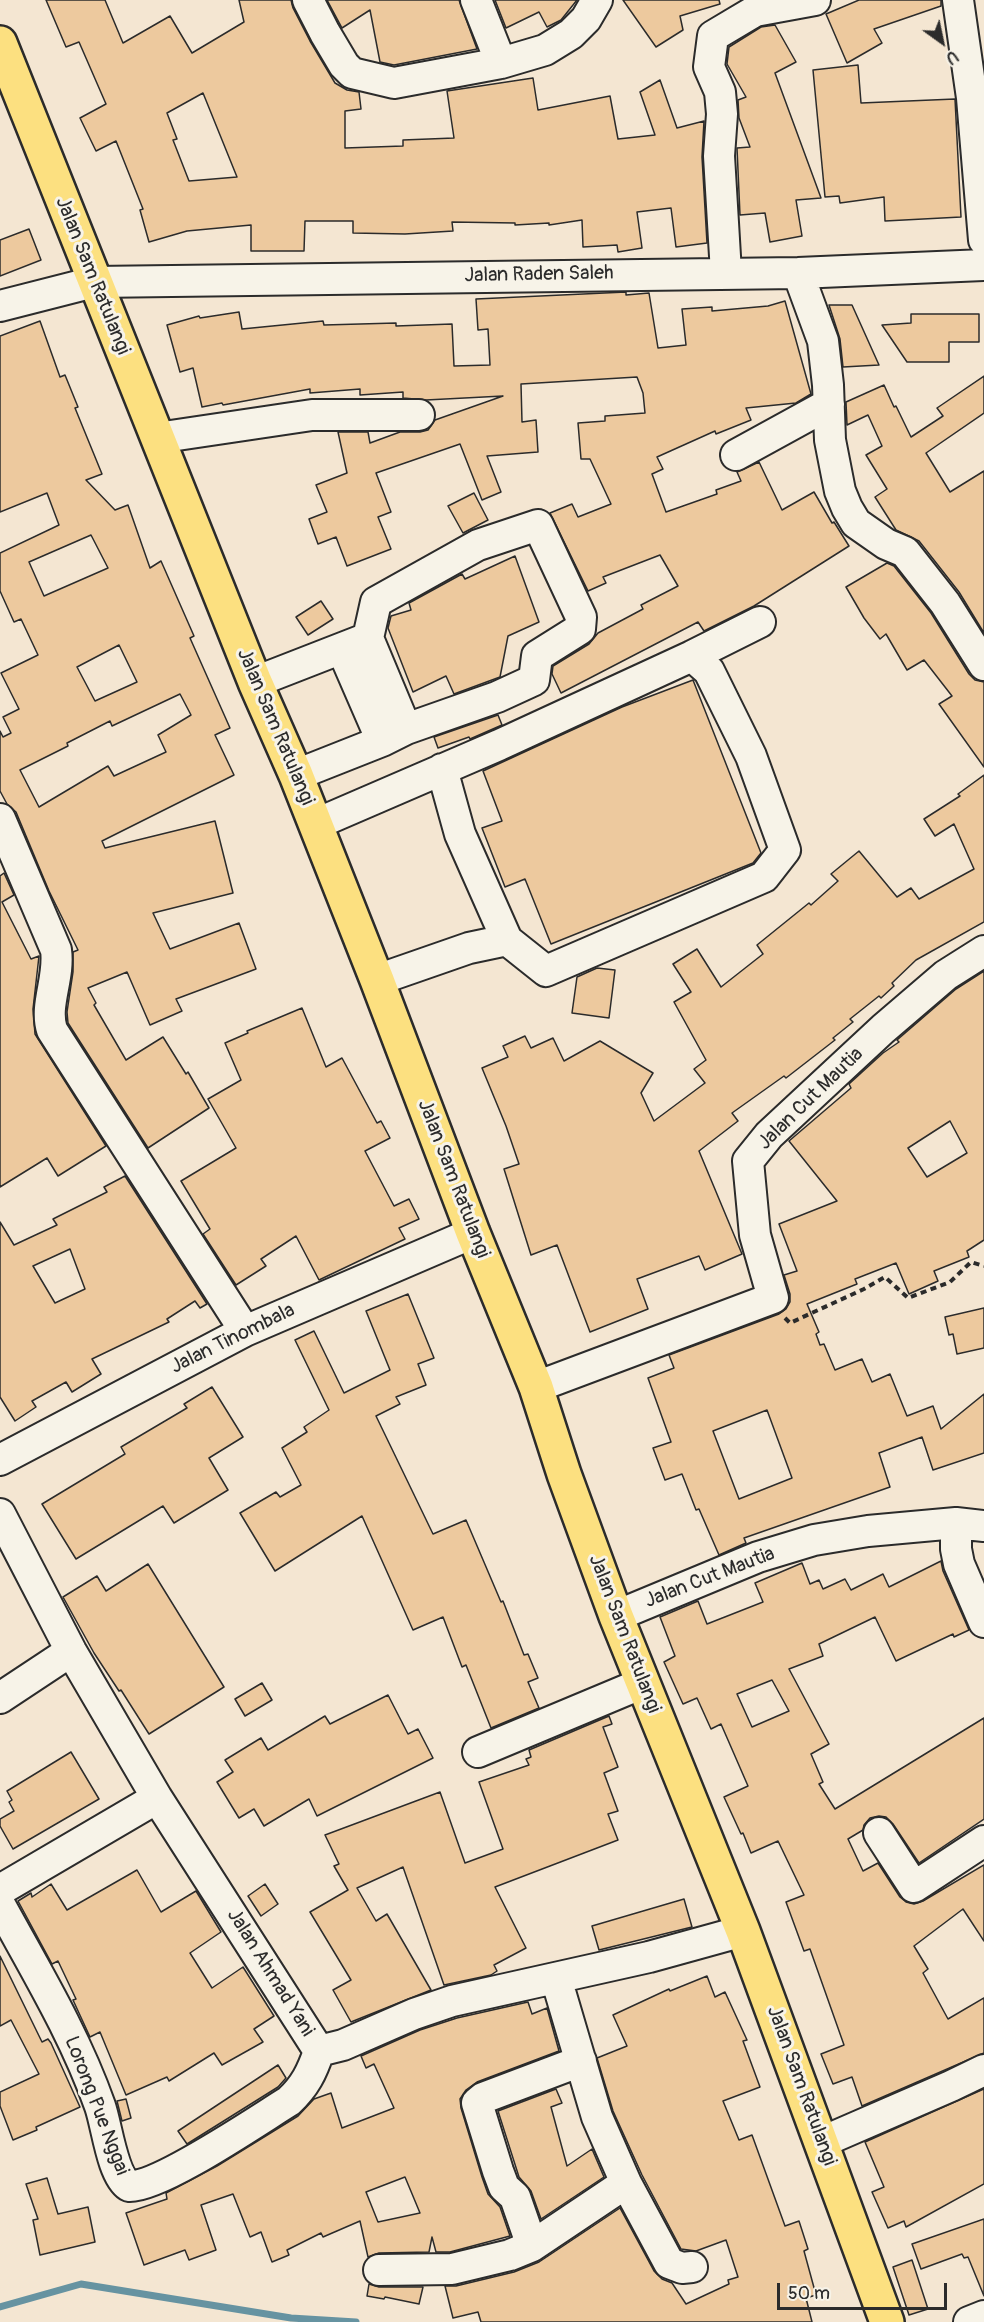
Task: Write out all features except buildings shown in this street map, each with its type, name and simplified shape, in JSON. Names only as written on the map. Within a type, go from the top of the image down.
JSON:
[{"type":"highway","name":"Jalan Sam Ratulangi","points":[[0,43],[255,682],[296,775],[378,980],[473,1233],[536,1387],[564,1474],[616,1616],[743,1931],[887,2322]]},
{"type":"street","points":[[308,0],[324,33],[344,65],[352,73],[394,82],[501,63],[545,50],[570,34],[586,19],[597,0]]},
{"type":"street","points":[[476,0],[501,63]]},
{"type":"street","points":[[726,273],[719,156],[722,114],[720,92],[709,67],[713,36],[754,11],[815,0]]},
{"type":"street","points":[[958,0],[972,98],[984,240]]},
{"type":"street","name":"Jalan Raden Saleh","points":[[0,306],[94,282],[798,273],[984,265]]},
{"type":"street","points":[[798,273],[823,341],[830,440],[840,492],[856,523],[886,543],[905,552],[945,603],[984,665]]},
{"type":"street","points":[[736,455],[829,404]]},
{"type":"street","points":[[157,438],[312,415],[419,415]]},
{"type":"street","points":[[255,682],[355,643],[376,602],[478,545],[538,525],[581,616],[580,628],[537,656],[534,680],[497,697],[394,735],[296,775]]},
{"type":"street","points":[[316,824],[499,745],[760,622]]},
{"type":"street","points":[[355,643],[394,735]]},
{"type":"street","points":[[442,769],[460,834],[507,940],[546,971],[764,877],[785,850],[751,756],[709,671],[692,656]]},
{"type":"street","points":[[0,819],[56,950],[58,966],[48,1018],[52,1030],[245,1331]]},
{"type":"street","points":[[378,980],[469,948],[507,940]]},
{"type":"street","name":"Jalan Cut Mautia","points":[[773,1298],[755,1235],[748,1161],[769,1135],[883,1029],[946,975],[984,951]]},
{"type":"street","name":"Jalan Tinombala","points":[[0,1460],[245,1331],[473,1233]]},
{"type":"street","points":[[536,1387],[773,1298]]},
{"type":"street","name":"Jalan Ahmad Yani","points":[[0,1514],[71,1652],[157,1798],[319,2050],[343,2044],[414,2014],[452,2001],[649,1956],[743,1931]]},
{"type":"street","points":[[970,1524],[956,1549],[958,1564],[984,1622]]},
{"type":"street","name":"Jalan Cut Mautia","points":[[616,1616],[758,1557],[814,1540],[868,1531],[970,1524]]},
{"type":"street","points":[[0,1698],[71,1652]]},
{"type":"street","points":[[478,1752],[643,1683]]},
{"type":"street","points":[[0,1890],[157,1798]]},
{"type":"street","points":[[879,1833],[914,1887],[984,1841]]},
{"type":"street","name":"Lorong Pue Nggai","points":[[0,1905],[64,2022],[87,2071],[102,2112],[117,2169],[122,2180],[129,2186],[140,2186],[171,2173],[289,2101],[304,2086],[312,2073],[319,2050]]},
{"type":"street","points":[[556,1977],[597,2116],[626,2183],[669,2263],[682,2268],[692,2267]]},
{"type":"street","points":[[532,2246],[515,2197],[504,2187],[477,2103],[483,2098],[580,2061]]},
{"type":"street","points":[[822,2142],[984,2070]]},
{"type":"street","points":[[379,2270],[452,2269],[502,2258],[532,2246],[626,2183]]},
{"type":"street","points":[[969,2322],[984,2316]]},
{"type":"path","points":[[773,1298],[778,1310],[790,1323],[885,1277],[908,1298],[950,1282],[971,1262],[984,1266]]},
{"type":"waterway","points":[[0,2307],[81,2284],[291,2318],[356,2322]]}]
